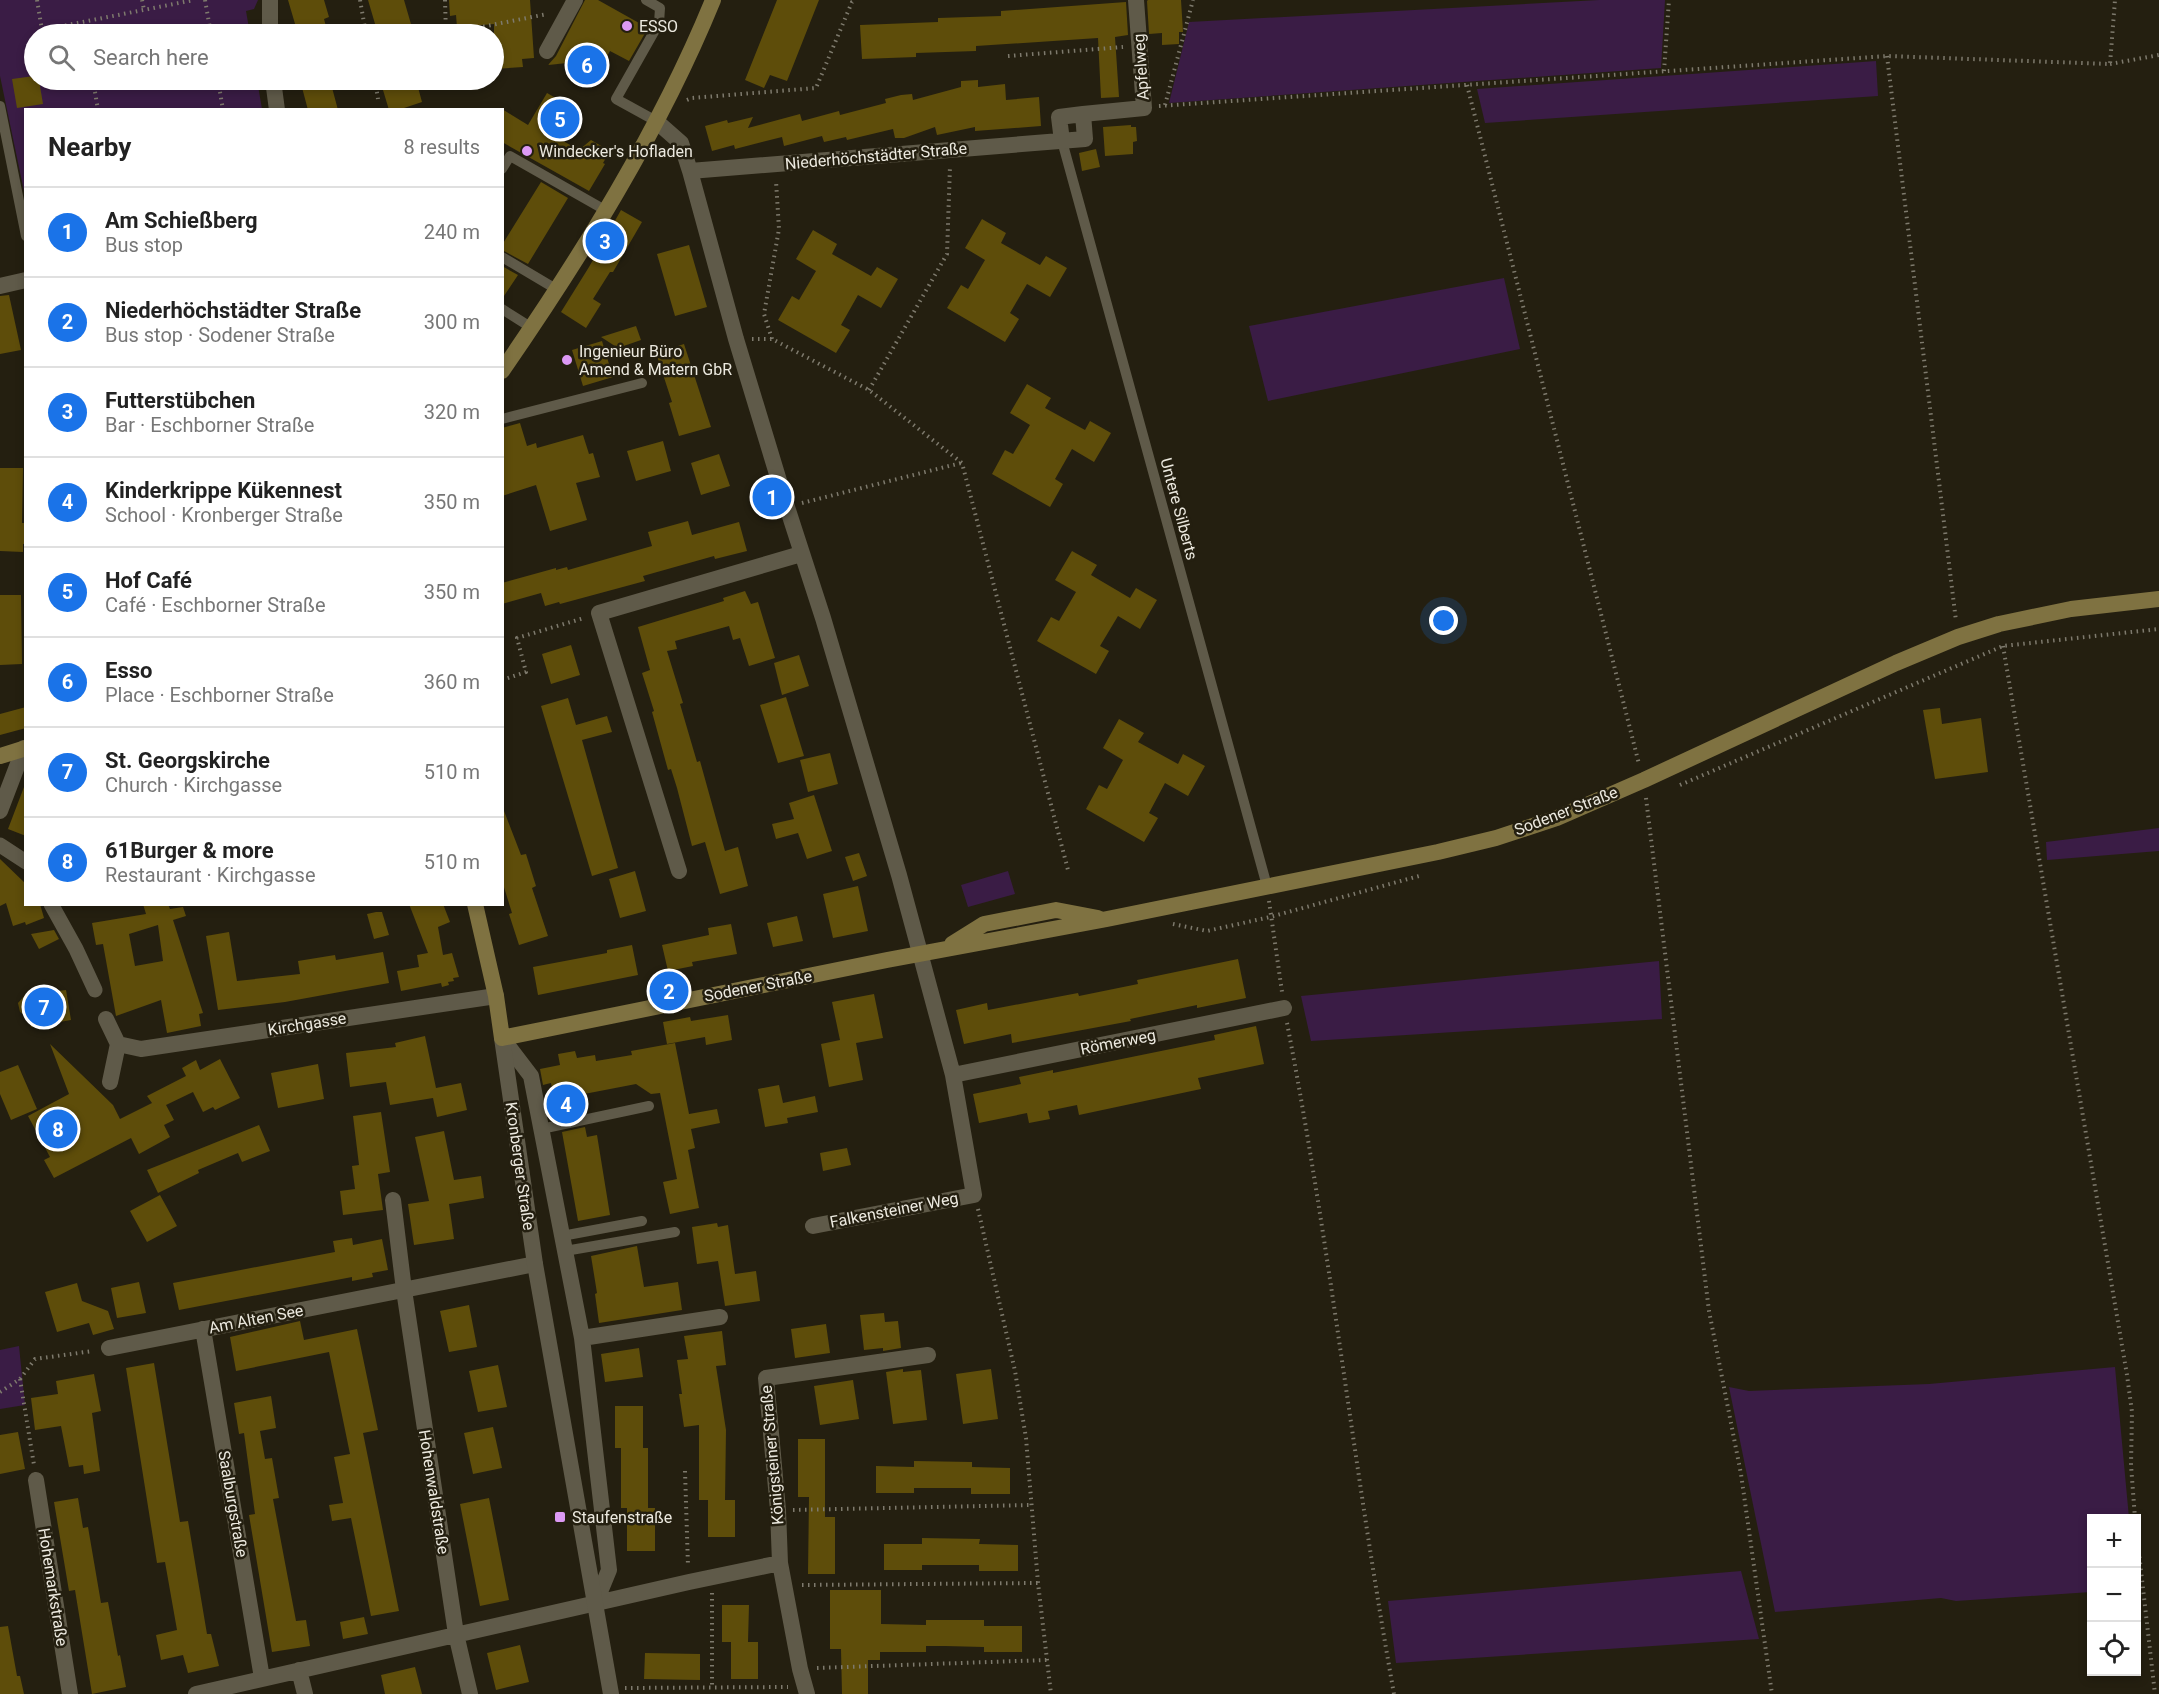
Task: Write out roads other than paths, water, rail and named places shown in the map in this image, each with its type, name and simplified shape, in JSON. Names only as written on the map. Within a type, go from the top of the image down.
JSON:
[{"type":"main road","points":[[504,368],[532,328],[605,210],[659,116],[713,0]]},
{"type":"main road","name":"Sodener Straße","points":[[501,1038],[1107,919],[1496,838],[1557,818],[1896,663],[1958,638],[1999,624],[2071,609],[2159,599]]},
{"type":"main road","points":[[0,756],[24,748]]},
{"type":"main road","points":[[475,906],[496,996],[501,1038]]},
{"type":"street","points":[[270,0],[270,24]]},
{"type":"street","name":"Apfelweg","points":[[1062,141],[1059,117],[1144,108],[1136,0]]},
{"type":"street","points":[[547,51],[573,5]]},
{"type":"street","points":[[274,90],[277,108]]},
{"type":"street","points":[[1062,141],[1085,139],[1083,114]]},
{"type":"street","points":[[659,116],[681,143],[690,171],[736,339],[786,507],[826,629],[920,954],[952,1075]]},
{"type":"street","name":"Niederhöchstädter Straße","points":[[690,171],[1062,141]]},
{"type":"street","points":[[0,286],[24,280]]},
{"type":"street","points":[[679,872],[599,613],[801,554]]},
{"type":"street","points":[[0,812],[24,751]]},
{"type":"street","points":[[0,845],[24,861]]},
{"type":"street","points":[[52,906],[95,990]]},
{"type":"street","name":"Kirchgasse","points":[[118,1044],[141,1049],[496,996]]},
{"type":"street","name":"Römerweg","points":[[952,1075],[1284,1008]]},
{"type":"street","points":[[106,1019],[118,1044],[110,1082]]},
{"type":"street","name":"Kronberger Straße","points":[[501,1038],[531,1076],[582,1338],[609,1570],[595,1604]]},
{"type":"street","name":"Kronberger Straße","points":[[501,1038],[535,1264],[610,1691]]},
{"type":"street","name":"Falkensteiner Weg","points":[[813,1226],[975,1195],[952,1075]]},
{"type":"street","points":[[393,1200],[404,1290]]},
{"type":"street","name":"Am Alten See","points":[[109,1348],[535,1264]]},
{"type":"street","name":"Hohenwaldstraße","points":[[404,1290],[456,1634],[470,1694]]},
{"type":"street","points":[[582,1338],[720,1317]]},
{"type":"street","name":"Saalburgstraße","points":[[203,1329],[262,1678]]},
{"type":"street","name":"Königsteiner Straße","points":[[806,1690],[780,1563],[778,1510],[766,1378],[928,1355]]},
{"type":"street","name":"Hohemarkstraße","points":[[36,1480],[70,1694]]},
{"type":"street","points":[[196,1694],[780,1563]]},
{"type":"street","points":[[299,1670],[305,1694]]},
{"type":"lane","points":[[646,0],[662,4],[659,23],[616,99],[659,116]]},
{"type":"lane","points":[[0,106],[24,227]]},
{"type":"lane","name":"Untere Silberts","points":[[1062,141],[1267,886]]},
{"type":"lane","points":[[504,166],[510,156],[605,210]]},
{"type":"lane","points":[[504,258],[556,289]]},
{"type":"lane","points":[[504,310],[532,328]]},
{"type":"lane","points":[[504,418],[642,383]]},
{"type":"lane","points":[[541,1129],[649,1106]]},
{"type":"lane","points":[[564,1244],[642,1221]]},
{"type":"lane","points":[[564,1244],[675,1232]]},
{"type":"place","name":"ESSO","points":[[627,26]]},
{"type":"place","name":"Esso","points":[[587,65]]},
{"type":"place","name":"Hof Café","points":[[560,119]]},
{"type":"place","name":"Windecker's Hofladen","points":[[527,151]]},
{"type":"place","name":"Futterstübchen","points":[[605,241]]},
{"type":"place","name":"Ingenieur Büro Amend & Matern GbR","points":[[567,360]]},
{"type":"place","name":"Am Schießberg","points":[[772,497]]},
{"type":"place","name":"Niederhöchstädter Straße","points":[[669,991]]},
{"type":"place","name":"St. Georgskirche","points":[[44,1007]]},
{"type":"place","name":"Kinderkrippe Kükennest","points":[[566,1104]]},
{"type":"place","name":"61Burger & more","points":[[58,1129]]},
{"type":"place","name":"Staufenstraße","points":[[560,1517]]}]
